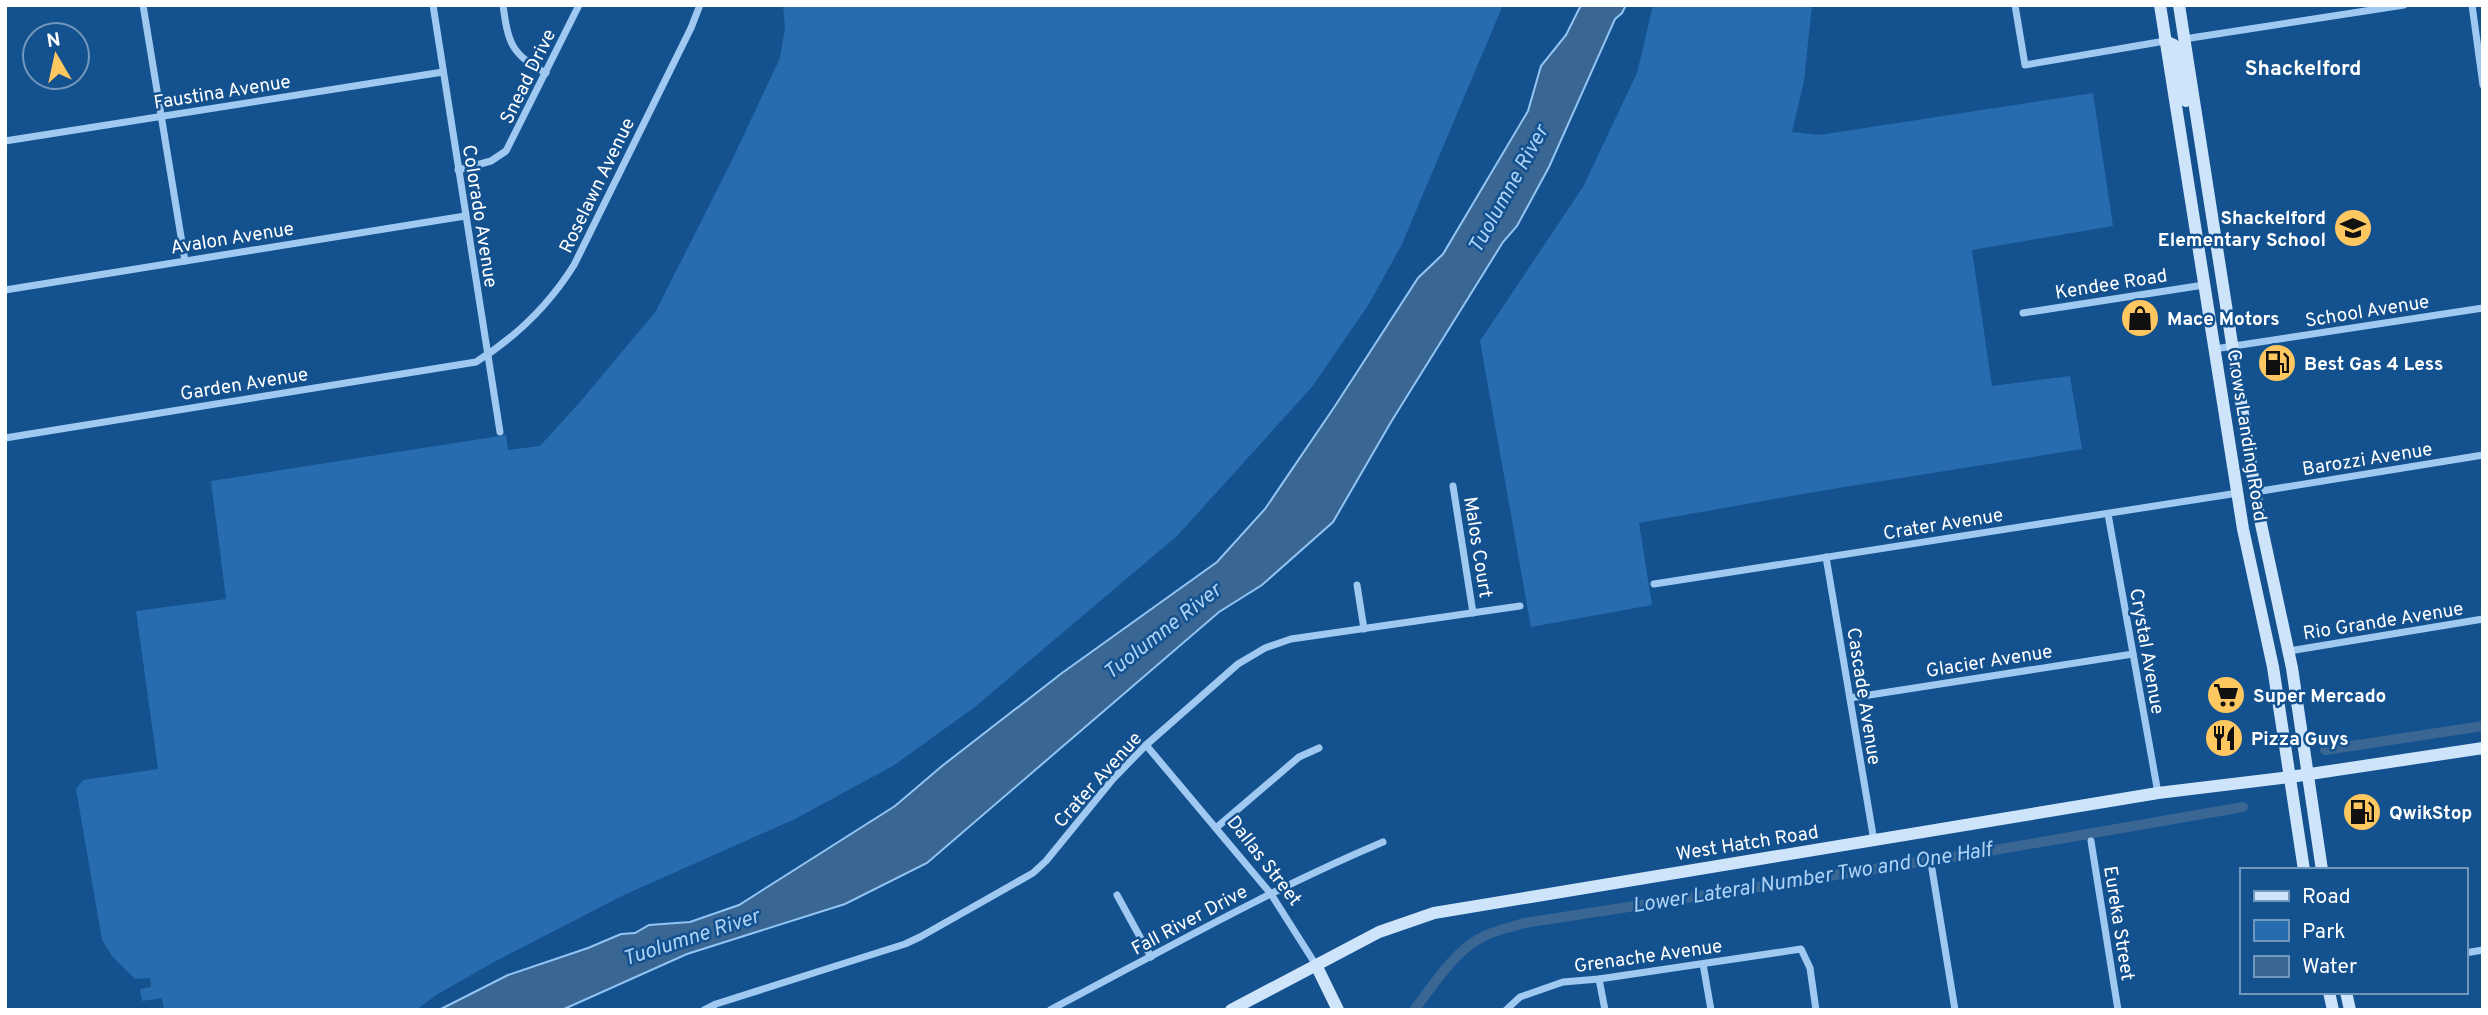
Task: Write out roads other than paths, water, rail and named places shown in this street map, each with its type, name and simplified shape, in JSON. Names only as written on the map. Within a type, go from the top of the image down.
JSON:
[{"type":"main road","name":"Crows Landing Road","points":[[2160,5],[2214,349],[2238,493],[2273,667],[2304,868]]},
{"type":"main road","name":"Crows Landing Road","points":[[2179,5],[2255,492],[2289,651],[2322,868]]},
{"type":"main road","points":[[2165,41],[2174,45],[2186,99],[2197,127]]},
{"type":"main road","points":[[2225,412],[2234,429],[2244,480],[2255,492]]},
{"type":"main road","points":[[2238,493],[2250,508],[2263,557],[2270,565]]},
{"type":"main road","name":"West Hatch Road","points":[[1231,1010],[1379,932],[1434,913],[2158,793],[2308,775],[2483,748]]},
{"type":"main road","name":"Dallas Street","points":[[1316,965],[1338,1010]]},
{"type":"street","points":[[143,5],[185,261]]},
{"type":"street","name":"Colorado Avenue","points":[[433,5],[500,432]]},
{"type":"street","points":[[503,5],[507,32],[514,49],[528,64],[546,73]]},
{"type":"street","name":"Snead Drive","points":[[458,170],[491,161],[506,151],[579,5]]},
{"type":"street","name":"Roselawn Avenue","points":[[487,355],[509,341],[526,325],[561,285],[574,265],[700,5]]},
{"type":"street","points":[[2015,5],[2025,65],[2165,41]]},
{"type":"street","points":[[2184,39],[2404,5]]},
{"type":"street","points":[[2472,5],[2483,85]]},
{"type":"street","name":"Faustina Avenue","points":[[5,141],[443,72]]},
{"type":"street","name":"Avalon Avenue","points":[[5,290],[465,216]]},
{"type":"street","name":"Kendee Road","points":[[2023,313],[2204,285]]},
{"type":"street","name":"School Avenue","points":[[2214,349],[2483,307]]},
{"type":"street","name":"Garden Avenue","points":[[5,438],[476,362],[487,355]]},
{"type":"street","name":"Barozzi Avenue","points":[[2255,492],[2483,455]]},
{"type":"street","name":"Malos Court","points":[[1453,486],[1474,613]]},
{"type":"street","name":"Crater Avenue","points":[[1654,584],[2238,493]]},
{"type":"street","name":"Crystal Avenue","points":[[2108,514],[2158,793]]},
{"type":"street","name":"Cascade Avenue","points":[[1826,557],[1874,841]]},
{"type":"street","points":[[1357,585],[1364,629]]},
{"type":"street","name":"Crater Avenue","points":[[704,1010],[905,944],[1033,873],[1046,861],[1113,779],[1146,746],[1251,655],[1278,642],[1520,606]]},
{"type":"street","name":"Rio Grande Avenue","points":[[2289,651],[2483,619]]},
{"type":"street","name":"Glacier Avenue","points":[[1850,698],[2133,654]]},
{"type":"street","name":"Dallas Street","points":[[1146,746],[1271,894],[1316,965]]},
{"type":"street","points":[[1216,828],[1299,757],[1319,748]]},
{"type":"street","name":"Eureka Street","points":[[2091,841],[2118,1010]]},
{"type":"street","name":"Fall River Drive","points":[[1051,1010],[1328,865],[1383,842]]},
{"type":"street","points":[[1932,869],[1955,1010]]},
{"type":"street","points":[[1117,895],[1151,957]]},
{"type":"street","name":"Grenache Avenue","points":[[1506,1009],[1520,997],[1563,982],[1801,949],[1810,968],[1816,1010]]},
{"type":"street","points":[[1703,964],[1711,1010]]},
{"type":"street","points":[[1599,979],[1605,1010]]},
{"type":"water","name":"Tuolumne River","points":[[1581,5],[1626,5],[1615,19],[1549,167],[1517,226],[1503,242],[1391,422],[1333,522],[1262,585],[1219,612],[927,863],[845,904],[687,954],[562,1010],[439,1010],[508,975],[621,934],[635,933],[649,925],[690,922],[739,905],[895,806],[1062,673],[1217,562],[1265,509],[1418,278],[1443,254],[1528,111],[1541,66],[1566,35]]},
{"type":"waterway","points":[[2325,750],[2483,726]]},
{"type":"waterway","name":"Lower Lateral Number Two and One Half","points":[[1414,1010],[1459,954],[1488,934],[1524,923],[1972,854],[2243,807]]},
{"type":"place","name":"Shackelford Elementary School","points":[[2353,228]]},
{"type":"place","name":"Mace Motors","points":[[2140,318]]},
{"type":"place","name":"Best Gas 4 Less","points":[[2277,363]]},
{"type":"place","name":"Super Mercado","points":[[2226,695]]},
{"type":"place","name":"Pizza Guys","points":[[2224,738]]},
{"type":"place","name":"QwikStop","points":[[2362,812]]},
{"type":"district","name":"Shackelford","points":[[2303,68]]}]
